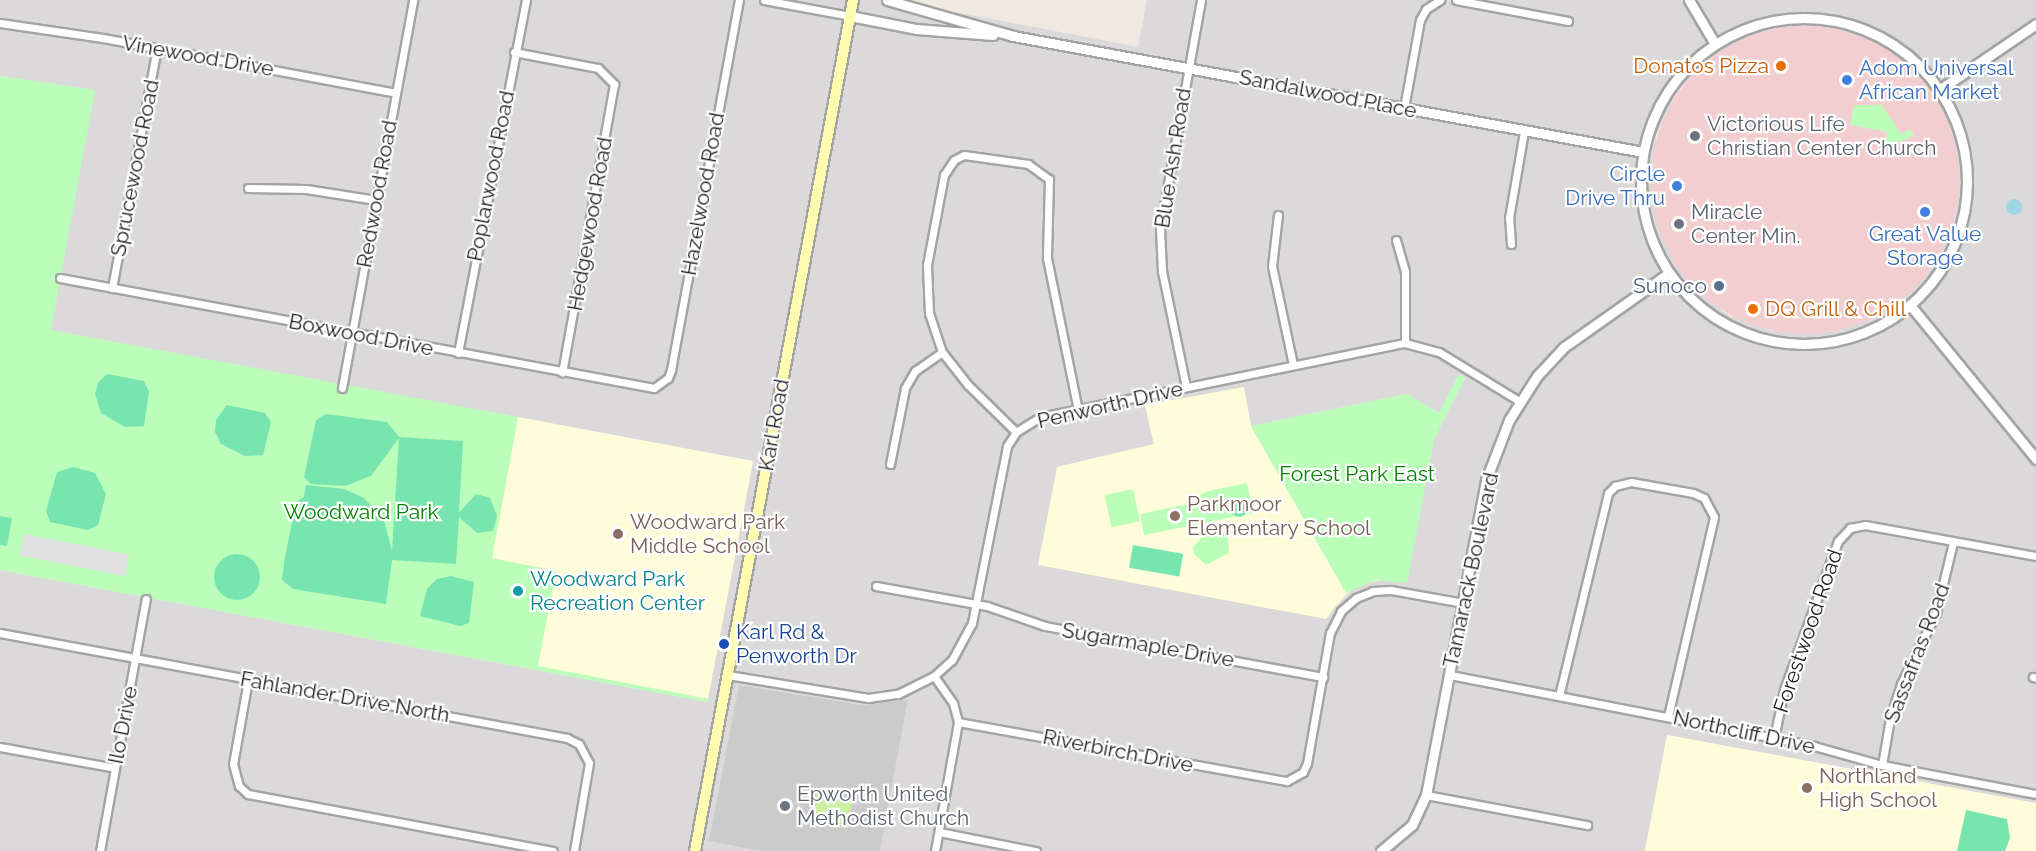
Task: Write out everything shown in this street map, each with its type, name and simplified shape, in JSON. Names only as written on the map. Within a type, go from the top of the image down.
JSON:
[{"type":"main road","name":"Karl Road","points":[[695,851],[854,0]]},
{"type":"street","name":"Redwood Road","points":[[342,388],[413,0]]},
{"type":"street","name":"Poplarwood Road","points":[[458,353],[514,52],[526,0]]},
{"type":"street","name":"Hazelwood Road","points":[[662,385],[671,370],[739,0]]},
{"type":"street","name":"Sandalwood Place","points":[[764,0],[916,29],[1013,36]]},
{"type":"street","name":"Sandalwood Place","points":[[887,0],[1013,36],[1643,152]]},
{"type":"street","name":"Blue Ash Road","points":[[1186,387],[1160,246],[1162,208],[1201,0]]},
{"type":"street","points":[[1404,108],[1420,20],[1426,9],[1440,0]]},
{"type":"street","points":[[1456,0],[1568,21]]},
{"type":"street","points":[[1689,0],[1715,44]]},
{"type":"street","points":[[1794,18],[1836,21],[1893,45],[1917,63],[1939,90],[1960,133],[1967,194],[1951,252],[1933,280],[1910,305],[1855,336],[1811,344],[1776,341],[1734,328],[1709,314],[1669,273],[1654,245],[1644,212],[1643,152],[1650,127],[1666,95],[1694,61],[1715,44],[1753,26],[1794,18]]},
{"type":"street","name":"Vinewood Drive","points":[[0,23],[157,48],[396,93]]},
{"type":"street","points":[[1939,90],[2036,24]]},
{"type":"street","name":"Sprucewood Road","points":[[112,288],[157,48]]},
{"type":"street","name":"Hedgewood Road","points":[[514,52],[598,68],[610,76],[614,93],[562,372]]},
{"type":"street","points":[[1511,244],[1509,218],[1524,131]]},
{"type":"street","points":[[1016,432],[968,386],[942,352],[929,313],[927,265],[944,175],[954,160],[975,155],[1029,164],[1048,179],[1047,258],[1078,410]]},
{"type":"street","points":[[248,188],[306,189],[376,200]]},
{"type":"street","points":[[1278,215],[1272,266],[1293,364]]},
{"type":"street","points":[[1396,240],[1405,272],[1405,343]]},
{"type":"street","name":"Tamarack Boulevard","points":[[1381,851],[1412,825],[1426,795],[1486,480],[1520,401],[1549,361],[1572,340],[1669,273]]},
{"type":"street","name":"Boxwood Drive","points":[[60,278],[646,388],[662,385]]},
{"type":"street","points":[[1910,305],[2036,459]]},
{"type":"street","name":"Penworth Drive","points":[[728,675],[868,698],[898,694],[934,676],[964,642],[976,604],[1002,463],[1016,432],[1040,417],[1405,343],[1439,352],[1520,401]]},
{"type":"street","points":[[890,464],[905,388],[915,371],[942,352]]},
{"type":"street","points":[[1559,696],[1603,503],[1615,486],[1631,482],[1694,493],[1711,506],[1713,528],[1668,716]]},
{"type":"street","name":"Forestwood Road","points":[[1774,738],[1784,690],[1838,541],[1850,528],[1865,525],[1953,542]]},
{"type":"street","points":[[1953,542],[2036,556]]},
{"type":"street","name":"Sassafras Road","points":[[1882,765],[1890,718],[1901,684],[1936,613],[1953,542]]},
{"type":"street","name":"Sugarmaple Drive","points":[[876,586],[976,604],[1046,626],[1323,677]]},
{"type":"street","points":[[1323,677],[1334,621],[1356,598],[1373,591],[1391,590],[1463,603]]},
{"type":"street","name":"Ilo Drive","points":[[100,851],[146,599]]},
{"type":"street","name":"Fahlander Drive North","points":[[0,633],[573,741],[584,750],[589,763],[574,851]]},
{"type":"street","name":"Northcliff Drive","points":[[1450,675],[1668,716],[1774,738],[1882,765],[2036,794]]},
{"type":"street","points":[[934,676],[953,703],[958,722],[935,851]]},
{"type":"street","name":"Riverbirch Drive","points":[[958,722],[1287,781],[1303,771],[1323,677]]},
{"type":"street","points":[[248,680],[233,764],[233,776],[248,794],[553,851]]},
{"type":"street","points":[[0,747],[115,768]]},
{"type":"street","points":[[1426,795],[1587,825]]},
{"type":"street","points":[[939,832],[1036,851]]},
{"type":"shaded area","points":[[0,0],[894,0],[1138,47],[1147,0],[2036,0],[2036,803],[1667,735],[1645,851],[880,851],[908,701],[862,705],[740,685],[709,841],[760,851],[0,851],[0,570],[707,702],[753,462],[50,330],[94,90],[0,76]],"holes":[[[1713,55],[1774,332],[1726,314],[1687,281],[1655,137],[1677,91]],[[1459,375],[1465,378],[1434,439],[1407,582],[1383,580],[1357,586],[1328,613],[1057,467],[1154,444],[1145,406],[1244,388],[1251,426],[1407,394],[1439,413]]]},
{"type":"shaded area","points":[[1805,26],[1835,29],[1864,38],[1890,52],[1914,71],[1933,95],[1947,121],[1956,150],[1959,180],[1956,210],[1947,239],[1933,265],[1914,289],[1890,308],[1864,322],[1835,331],[1805,334],[1775,331],[1746,322],[1720,308],[1696,289],[1677,265],[1663,239],[1654,210],[1651,180],[1654,150],[1663,121],[1677,95],[1696,71],[1720,52],[1746,38],[1775,29]]},
{"type":"shaded area","name":"Parkmoor Elementary School","points":[[1244,387],[1251,426],[1346,593],[1326,619],[1038,565],[1057,467],[1154,444],[1145,405]]},
{"type":"shaded area","name":"Woodward Park Middle School","points":[[518,417],[753,461],[708,699],[537,666],[555,571],[492,559]]},
{"type":"shaded area","points":[[24,534],[129,554],[125,576],[20,556]]},
{"type":"shaded area","points":[[739,685],[862,705],[908,700],[880,851],[760,851],[709,841]]},
{"type":"shaded area","name":"Northland High School","points":[[1667,735],[2036,803],[2036,851],[1645,851]]},
{"type":"green space","name":"Woodward Park","points":[[0,76],[95,90],[51,330],[518,417],[492,558],[556,571],[538,666],[708,699],[708,702],[0,570]]},
{"type":"green space","points":[[1854,105],[1882,105],[1901,134],[1910,129],[1914,136],[1886,147],[1887,132],[1850,125]]},
{"type":"green space","points":[[107,374],[144,381],[149,392],[144,426],[125,427],[101,413],[95,394],[98,383]]},
{"type":"green space","name":"Forest Park East","points":[[1459,374],[1465,378],[1434,439],[1407,583],[1376,580],[1346,593],[1251,426],[1407,394],[1439,413]]},
{"type":"green space","points":[[227,405],[265,413],[271,422],[263,455],[245,456],[221,444],[215,432],[216,420]]},
{"type":"green space","points":[[326,414],[387,422],[399,437],[463,441],[459,513],[476,494],[490,498],[497,516],[493,531],[477,533],[459,517],[456,564],[392,560],[386,604],[293,589],[282,580],[284,562],[296,502],[304,497],[306,485],[344,489],[364,498],[384,520],[392,551],[399,438],[371,476],[345,486],[311,484],[304,477],[316,420]]},
{"type":"green space","points":[[73,467],[95,473],[106,494],[98,525],[88,530],[50,522],[46,511],[57,472]]},
{"type":"green space","points":[[1247,483],[1253,513],[1144,535],[1140,514],[1194,503],[1198,496],[1208,491]]},
{"type":"green space","points":[[1133,489],[1140,521],[1111,527],[1105,495]]},
{"type":"green space","points":[[1235,499],[1243,499],[1248,504],[1246,515],[1235,517],[1230,512],[1230,504]]},
{"type":"green space","points":[[0,516],[12,518],[7,546],[0,545]]},
{"type":"green space","points":[[1209,530],[1220,530],[1228,536],[1229,553],[1206,565],[1194,554],[1193,547]]},
{"type":"green space","points":[[1133,545],[1183,554],[1179,577],[1129,568]]},
{"type":"green space","points":[[237,554],[253,561],[260,577],[253,593],[237,600],[221,593],[214,577],[221,561]]},
{"type":"green space","points":[[451,576],[474,582],[469,623],[460,626],[420,616],[427,589],[437,579]]},
{"type":"green space","points":[[815,795],[852,802],[847,828],[810,821]]},
{"type":"green space","points":[[1966,810],[2007,819],[2010,838],[2005,851],[1957,851]]},
{"type":"water","points":[[2011,199],[2017,199],[2022,207],[2020,213],[2011,215],[2006,210],[2006,204]]},
{"type":"place","name":"Donatos Pizza","points":[[1781,66]]},
{"type":"place","name":"Adom Universal African Market","points":[[1847,80]]},
{"type":"place","name":"Victorious Life Christian Center Church","points":[[1695,136]]},
{"type":"place","name":"Circle Drive Thru","points":[[1677,186]]},
{"type":"place","name":"Great Value Storage","points":[[1925,212]]},
{"type":"place","name":"Miracle Center Min.","points":[[1679,224]]},
{"type":"place","name":"Sunoco","points":[[1719,286]]},
{"type":"place","name":"DQ Grill & Chill","points":[[1753,309]]},
{"type":"place","name":"Parkmoor Elementary School","points":[[1175,516]]},
{"type":"place","name":"Woodward Park Middle School","points":[[618,534]]},
{"type":"place","name":"Woodward Park Recreation Center","points":[[518,591]]},
{"type":"place","name":"Karl Rd & Penworth Dr","points":[[724,644]]},
{"type":"place","name":"Northland High School","points":[[1807,788]]},
{"type":"place","name":"Epworth United Methodist Church","points":[[785,806]]}]
